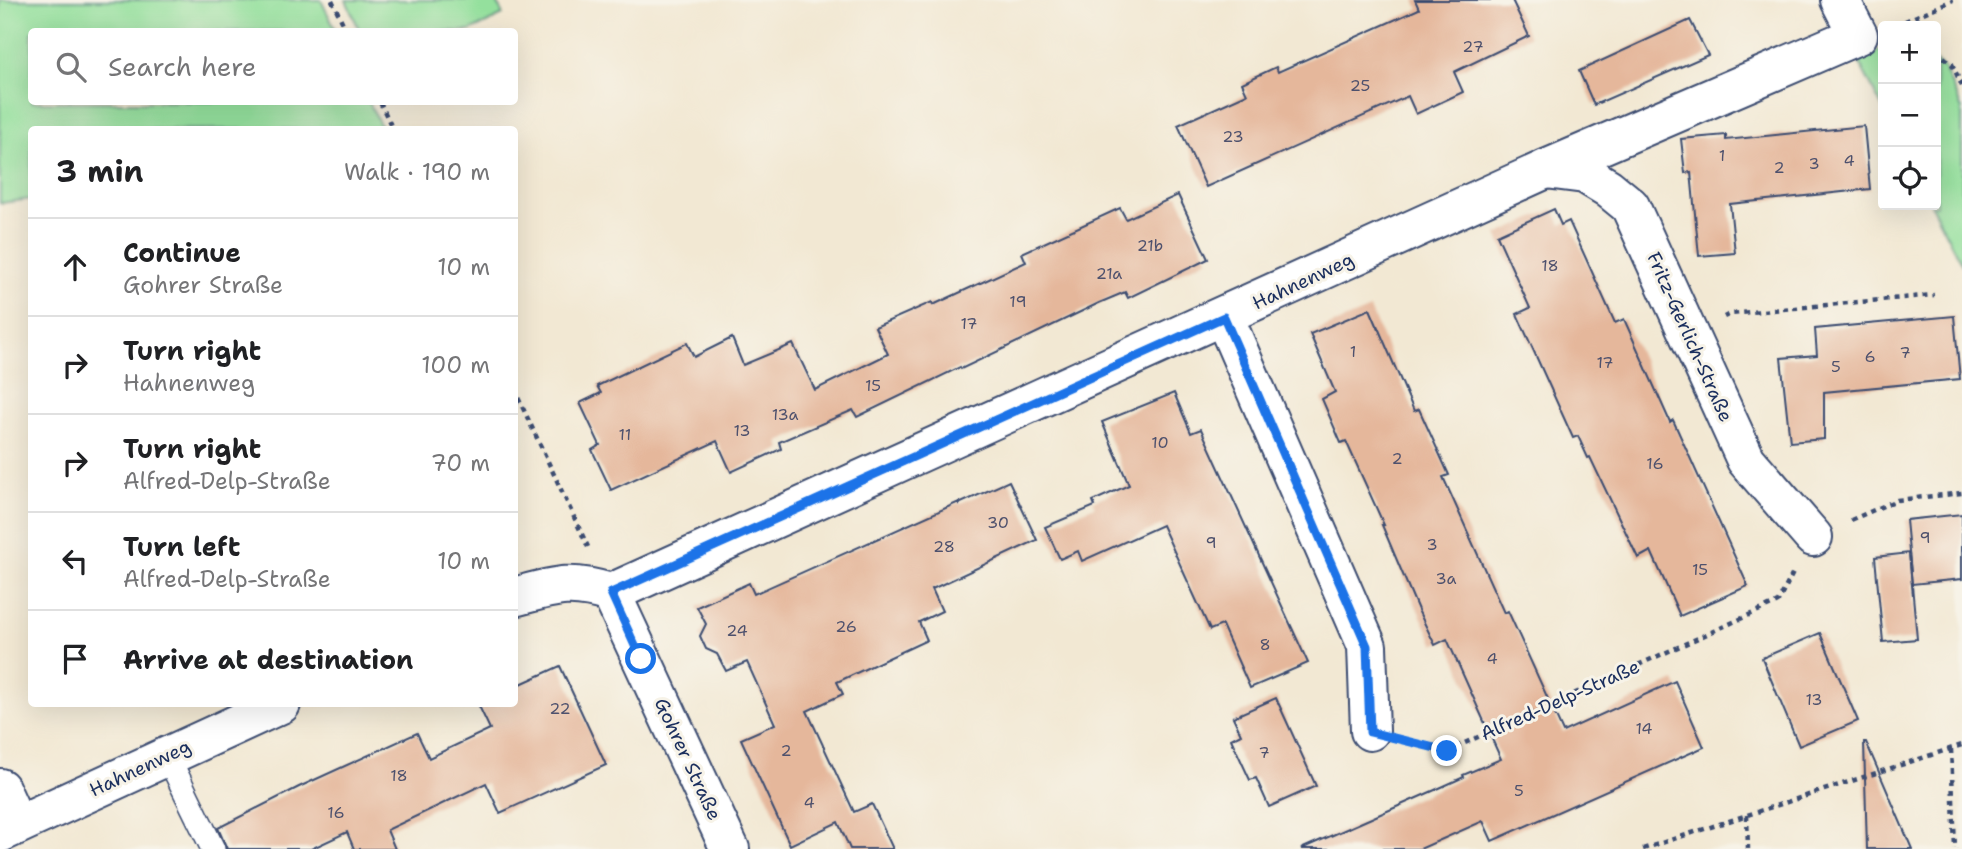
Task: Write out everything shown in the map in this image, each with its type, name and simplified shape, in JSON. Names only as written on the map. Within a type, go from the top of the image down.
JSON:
[{"type":"street","points":[[1840,0],[1875,31]]},
{"type":"street","name":"Hahnenweg","points":[[611,593],[1546,169],[1875,31]]},
{"type":"street","name":"Fritz-Gerlich-Straße","points":[[1546,169],[1585,174],[1630,206],[1746,460],[1813,537]]},
{"type":"street","points":[[1224,317],[1367,646],[1370,732]]},
{"type":"street","points":[[518,596],[553,586],[574,584],[611,593]]},
{"type":"street","name":"Gohrer Straße","points":[[611,593],[730,849]]},
{"type":"street","name":"Hahnenweg","points":[[8,829],[274,707]]},
{"type":"street","points":[[0,788],[8,829]]},
{"type":"lane","points":[[167,755],[213,849]]},
{"type":"path","points":[[332,0],[345,28]]},
{"type":"path","points":[[1875,31],[1953,0]]},
{"type":"path","points":[[1941,55],[1952,64],[1962,86]]},
{"type":"path","points":[[381,105],[391,126]]},
{"type":"path","points":[[1687,330],[1730,314],[1934,295]]},
{"type":"path","points":[[518,397],[611,593]]},
{"type":"path","points":[[1813,537],[1897,500],[1962,494]]},
{"type":"path","name":"Alfred-Delp-Straße","points":[[1370,732],[1447,751],[1778,602],[1813,537]]},
{"type":"path","points":[[1643,849],[1962,745]]},
{"type":"path","points":[[1951,749],[1955,849]]},
{"type":"path","points":[[1747,815],[1748,849]]},
{"type":"green space","points":[[0,0],[321,0],[335,28],[28,28],[28,105],[370,105],[381,126],[28,126],[28,199],[0,203]]},
{"type":"green space","points":[[346,0],[496,0],[503,15],[476,28],[359,28]]},
{"type":"green space","points":[[1878,51],[1878,99],[1858,60]]},
{"type":"green space","points":[[1941,66],[1962,109],[1962,265],[1934,210],[1941,210]]},
{"type":"building","points":[[1415,0],[1512,0],[1529,36],[1454,72],[1463,92],[1416,114],[1408,96],[1206,187],[1178,125],[1247,94],[1242,83],[1276,67],[1278,72],[1419,9]]},
{"type":"building","points":[[1690,20],[1708,55],[1594,105],[1579,71]]},
{"type":"building","points":[[1864,126],[1870,189],[1730,204],[1735,253],[1699,256],[1691,172],[1685,173],[1681,139],[1726,135],[1726,140]]},
{"type":"building","points":[[1178,195],[1208,259],[1128,298],[1125,292],[1099,303],[857,417],[853,410],[779,442],[781,449],[731,472],[717,441],[611,490],[592,450],[600,445],[580,403],[601,393],[597,386],[687,343],[694,357],[732,338],[743,365],[793,344],[815,390],[888,354],[875,327],[932,302],[933,305],[1026,262],[1022,253],[1120,208],[1126,219]]},
{"type":"building","points":[[1554,209],[1561,225],[1569,221],[1615,323],[1624,319],[1748,586],[1680,616],[1651,551],[1638,558],[1590,457],[1588,458],[1578,436],[1573,438],[1517,314],[1530,308],[1497,235]]},
{"type":"building","points":[[1370,309],[1414,411],[1419,409],[1449,475],[1443,477],[1504,613],[1508,611],[1563,732],[1675,681],[1704,747],[1492,841],[1483,821],[1420,849],[1301,849],[1501,759],[1447,639],[1435,645],[1346,441],[1341,443],[1322,399],[1335,392],[1310,334]]},
{"type":"building","points":[[1954,316],[1960,379],[1824,392],[1824,439],[1790,442],[1781,358],[1817,355],[1815,329]]},
{"type":"building","points":[[1174,393],[1191,433],[1201,429],[1308,663],[1250,688],[1222,625],[1210,630],[1162,525],[1082,561],[1078,551],[1060,559],[1045,527],[1095,506],[1093,501],[1129,485],[1102,422]]},
{"type":"building","points":[[1009,481],[1037,540],[932,589],[942,611],[919,622],[927,640],[837,682],[843,694],[807,711],[854,812],[872,804],[893,849],[850,849],[838,822],[790,845],[741,739],[775,724],[747,662],[726,671],[717,654],[706,649],[700,636],[706,624],[697,607],[749,583],[754,594]]},
{"type":"building","points":[[1962,514],[1962,579],[1912,584],[1906,520]]},
{"type":"building","points":[[1909,553],[1917,639],[1883,642],[1875,557]]},
{"type":"building","points":[[1820,633],[1858,721],[1799,746],[1762,658]]},
{"type":"building","points":[[560,666],[606,765],[500,813],[486,783],[387,830],[395,849],[354,849],[347,832],[311,849],[227,849],[218,828],[299,787],[417,733],[429,758],[490,729],[479,707],[518,707],[518,685]]},
{"type":"building","points":[[1276,698],[1316,786],[1269,807],[1256,778],[1250,780],[1231,739],[1241,734],[1233,717]]},
{"type":"building","points":[[1866,742],[1912,849],[1867,849]]},
{"type":"route","points":[[641,659],[611,593],[1224,317],[1367,646],[1370,732],[1447,751]]}]
